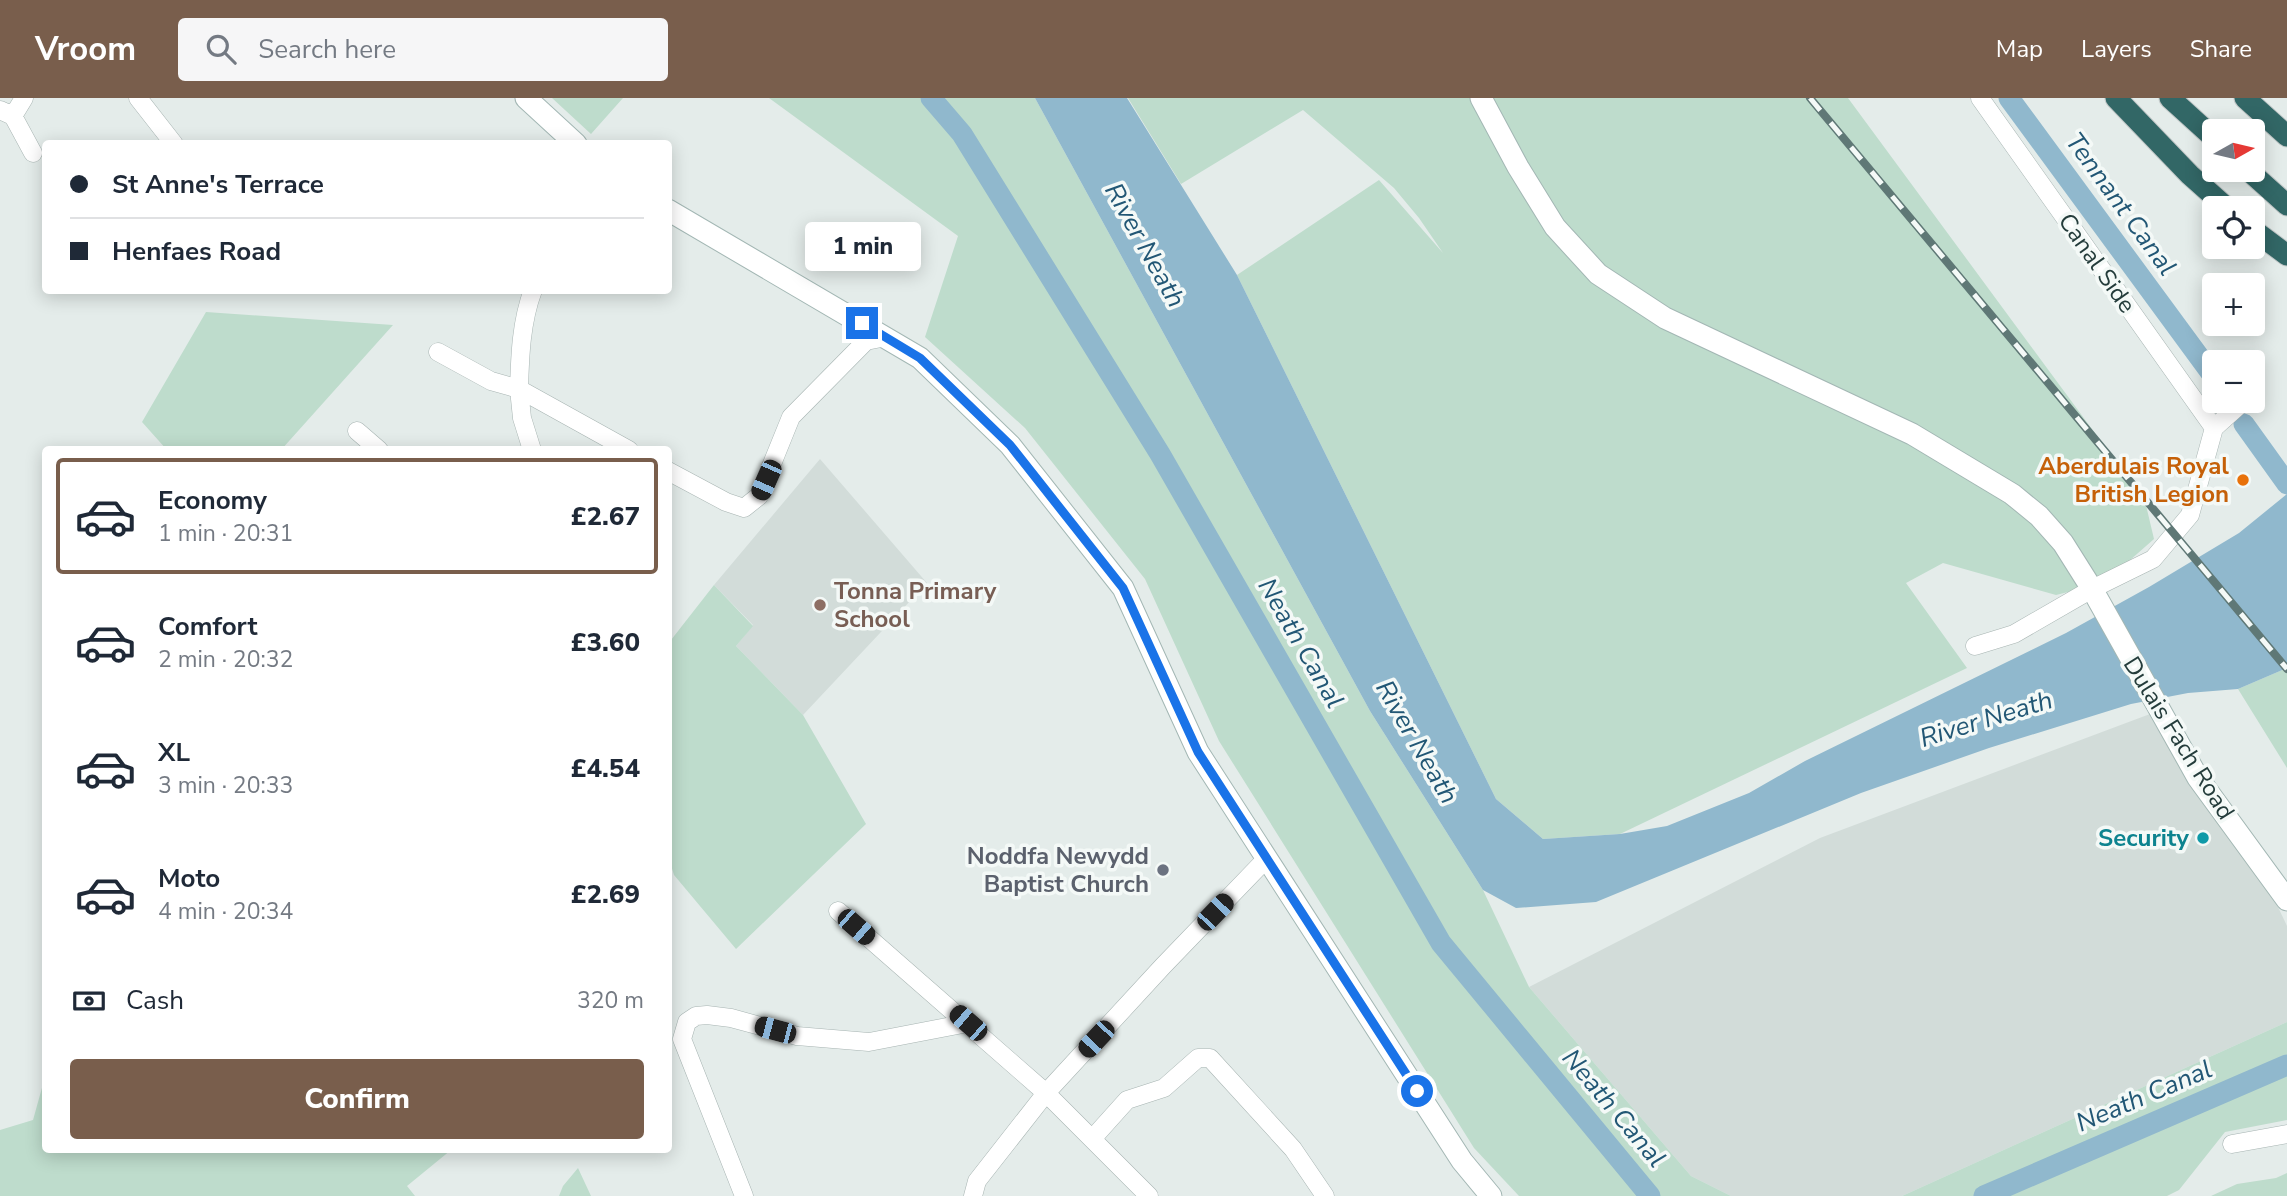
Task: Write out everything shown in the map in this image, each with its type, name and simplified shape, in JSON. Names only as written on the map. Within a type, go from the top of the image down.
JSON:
[{"type":"highway","points":[[2116,98],[2214,196]]},
{"type":"highway","points":[[2170,98],[2202,127]]},
{"type":"highway","points":[[2245,98],[2287,136]]},
{"type":"highway","points":[[2261,182],[2287,205]]},
{"type":"highway","points":[[2265,239],[2287,255]]},
{"type":"main road","points":[[526,98],[572,140]]},
{"type":"main road","name":"Dulais Fach Road","points":[[1481,98],[1518,167],[1555,227],[1598,274],[1665,318],[1912,434],[2012,494],[2039,516],[2063,543],[2198,778],[2287,900]]},
{"type":"main road","points":[[672,211],[920,358],[1010,445],[1123,588],[1198,752],[1462,1161],[1491,1196]]},
{"type":"street","points":[[24,98],[6,113],[33,153]]},
{"type":"street","points":[[138,98],[170,140]]},
{"type":"street","name":"Canal Side","points":[[1980,98],[2214,428]]},
{"type":"street","points":[[531,446],[522,418],[519,389],[520,346],[532,294]]},
{"type":"street","points":[[672,473],[726,502],[744,508],[759,496],[791,417],[866,341],[886,337]]},
{"type":"street","points":[[438,352],[491,382],[519,389],[622,446]]},
{"type":"street","points":[[1975,646],[2014,634],[2096,598],[2153,559],[2190,515],[2214,428],[2231,413]]},
{"type":"street","points":[[357,431],[374,446]]},
{"type":"street","points":[[972,1196],[977,1181],[1046,1093],[1267,858]]},
{"type":"street","points":[[838,911],[1046,1093],[1149,1196]]},
{"type":"street","points":[[744,1196],[682,1039],[687,1022],[696,1016],[707,1015],[731,1018],[797,1036],[869,1042],[968,1023]]},
{"type":"street","points":[[1092,1139],[1127,1100],[1164,1088],[1198,1058],[1210,1058],[1293,1149],[1325,1196]]},
{"type":"street","points":[[2232,1144],[2287,1134]]},
{"type":"shaded area","name":"Tonna Primary School","points":[[820,459],[927,583],[803,715],[736,646],[753,625],[714,585]]},
{"type":"shaded area","points":[[2150,714],[2269,888],[2287,926],[2287,1022],[1902,1196],[1731,1196],[1691,1176],[1529,987],[1820,838]]},
{"type":"green space","points":[[552,98],[623,98],[591,134]]},
{"type":"green space","points":[[769,98],[1035,98],[1370,711],[1483,890],[1529,987],[1691,1176],[1731,1196],[1519,1196],[1474,1148],[1219,741],[1145,579],[1025,428],[925,337],[958,236]]},
{"type":"green space","points":[[1128,98],[1848,98],[2145,501],[2154,539],[2104,583],[2056,595],[1943,563],[1906,583],[1967,668],[1620,834],[1543,839],[1496,799],[1237,275],[1379,180],[1443,253],[1394,188],[1303,110],[1181,184]]},
{"type":"green space","points":[[206,312],[393,325],[285,446],[163,446],[142,422]]},
{"type":"green space","points":[[714,585],[753,626],[736,646],[803,715],[866,824],[736,949],[674,875],[672,869],[672,639]]},
{"type":"green space","points":[[2287,668],[2287,768],[2238,689]]},
{"type":"green space","points":[[2287,1022],[2287,1120],[2225,1132],[2179,1190],[2167,1196],[1902,1196]]},
{"type":"green space","points":[[42,1088],[42,1153],[447,1153],[407,1186],[415,1196],[0,1196],[0,1130],[33,1120]]},
{"type":"green space","points":[[578,1168],[591,1196],[559,1196],[563,1186]]},
{"type":"green space","points":[[2287,1173],[2287,1196],[2211,1196],[2237,1184],[2276,1178]]},
{"type":"water","name":"River Neath","points":[[1035,98],[1127,98],[1237,275],[1496,799],[1543,839],[1620,834],[1667,826],[1749,793],[1805,761],[2066,633],[2149,587],[2239,533],[2287,494],[2287,668],[2238,689],[2188,693],[2131,704],[1989,748],[1861,793],[1596,902],[1516,908],[1483,890],[1370,711]]},
{"type":"water","points":[[2257,432],[2287,475],[2286,483],[2281,484],[2249,438]]},
{"type":"waterway","name":"Neath Canal","points":[[931,98],[962,134],[1160,454],[1441,943],[1650,1196]]},
{"type":"waterway","name":"Tennant Canal","points":[[2009,98],[2202,361]]},
{"type":"waterway","points":[[2244,424],[2287,484]]},
{"type":"waterway","name":"Neath Canal","points":[[1984,1196],[2287,1065]]},
{"type":"railway","points":[[1810,98],[2287,669]]},
{"type":"place","name":"Aberdulais Royal British Legion","points":[[2243,480]]},
{"type":"place","name":"Tonna Primary School","points":[[820,605]]},
{"type":"place","name":"Security","points":[[2203,838]]},
{"type":"place","name":"Noddfa Newydd Baptist Church","points":[[1163,870]]},
{"type":"route","points":[[862,323],[920,358],[1010,445],[1123,588],[1198,752],[1417,1091]]}]
